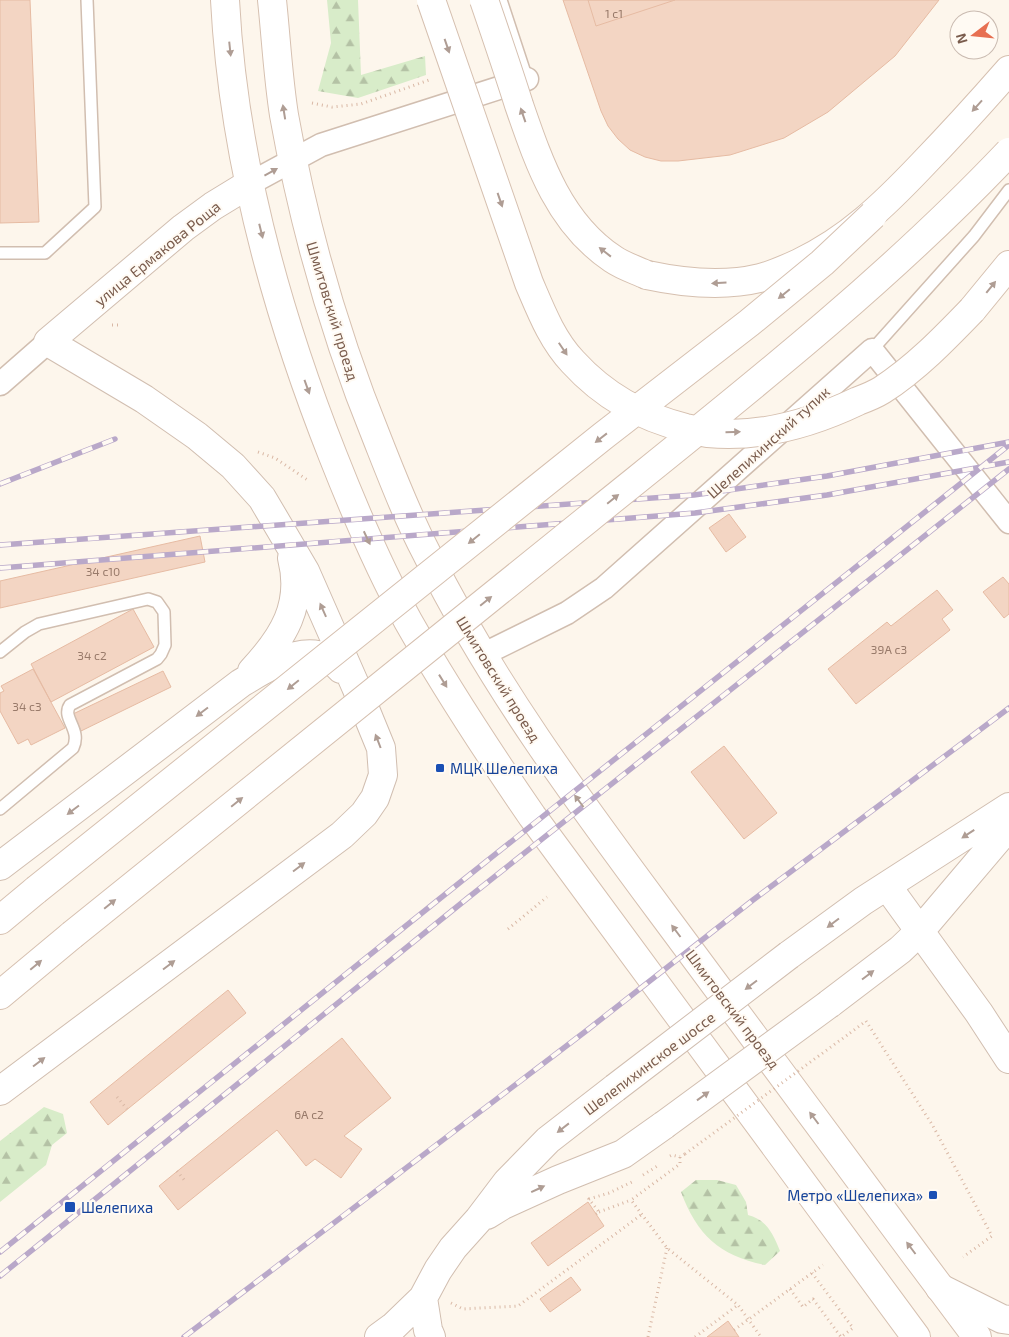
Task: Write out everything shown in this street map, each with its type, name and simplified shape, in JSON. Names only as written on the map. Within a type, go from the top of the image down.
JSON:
[{"type":"main road","points":[[225,0],[239,124],[249,184],[289,335],[322,430],[359,520],[384,573],[434,667],[480,740],[532,816],[916,1337]]},
{"type":"main road","name":"Шмитовский проезд","points":[[272,0],[284,111],[293,160],[308,229],[334,321],[366,413],[407,512],[449,597],[482,655],[535,739],[977,1337]]},
{"type":"main road","points":[[431,0],[529,283],[548,327],[572,361],[597,386],[626,406],[667,423],[707,433],[755,432],[796,425],[838,411],[881,390],[924,358],[972,310],[1009,265]]},
{"type":"main road","points":[[484,0],[539,162],[554,193],[572,221],[613,259],[647,275],[677,280],[709,283],[746,281],[762,278],[814,256],[873,215]]},
{"type":"main road","points":[[0,920],[822,264],[929,158],[1009,70]]},
{"type":"main road","points":[[0,995],[783,360],[924,238],[1009,152]]},
{"type":"main road","name":"улица Ермакова Роща","points":[[48,342],[183,228],[213,206],[249,184]]},
{"type":"main road","points":[[0,1091],[342,835],[364,814],[375,798],[383,775],[381,748],[356,687],[305,571],[262,498],[232,466],[197,436],[144,399],[48,342]]},
{"type":"main road","points":[[241,683],[268,655],[286,628],[295,603],[296,572],[288,542]]},
{"type":"main road","points":[[0,866],[241,683],[276,662],[300,654],[318,654],[336,663],[356,687]]},
{"type":"main road","name":"Шелепихинское шоссе","points":[[379,1337],[394,1326],[423,1298],[438,1270],[453,1248],[479,1219],[507,1182],[548,1140],[863,901],[1009,807]]},
{"type":"main road","name":"Шелепихинское шоссе","points":[[479,1219],[503,1205],[558,1180],[623,1154],[829,1004],[900,950],[920,931],[1009,826]]},
{"type":"main road","points":[[888,886],[979,1013],[1009,1059]]},
{"type":"main road","points":[[940,1288],[1002,1319],[1009,1320]]},
{"type":"main road","points":[[423,1298],[428,1330],[431,1337]]},
{"type":"street","name":"улица Ермакова Роща","points":[[249,184],[320,145],[527,79]]},
{"type":"street","name":"улица Ермакова Роща","points":[[0,384],[48,342]]},
{"type":"street","name":"Шелепихинский тупик","points":[[482,655],[567,613],[604,588],[872,350]]},
{"type":"street","points":[[872,350],[1009,522]]},
{"type":"lane","points":[[0,254],[45,253],[95,207],[86,0]]},
{"type":"lane","points":[[501,0],[527,79]]},
{"type":"lane","points":[[872,350],[974,236],[1009,190]]},
{"type":"lane","points":[[0,652],[25,632],[49,621],[148,599],[157,602],[164,612],[165,645],[157,659],[70,705],[67,714],[76,734],[73,748],[0,809]]},
{"type":"path","points":[[312,103],[332,107],[361,104],[433,79]]},
{"type":"path","points":[[111,324],[120,325]]},
{"type":"path","points":[[250,448],[275,458],[309,481]]},
{"type":"path","points":[[508,929],[547,897]]},
{"type":"path","points":[[685,1154],[866,1022],[932,1126],[992,1236],[962,1257]]},
{"type":"path","points":[[117,1097],[127,1109]]},
{"type":"path","points":[[598,1212],[631,1200],[680,1164],[680,1157]]},
{"type":"path","points":[[177,1171],[184,1181]]},
{"type":"path","points":[[631,1200],[667,1248],[738,1305],[761,1337]]},
{"type":"path","points":[[450,1303],[463,1309],[518,1306],[641,1215]]},
{"type":"path","points":[[648,1337],[667,1248]]},
{"type":"path","points":[[734,1330],[823,1265]]},
{"type":"path","points":[[790,1289],[803,1307],[813,1299],[841,1337],[853,1328],[812,1273]]},
{"type":"path","points":[[695,1337],[738,1305]]},
{"type":"green space","points":[[327,0],[358,0],[361,75],[425,56],[426,75],[358,98],[318,91],[331,43]]},
{"type":"green space","points":[[44,1107],[63,1114],[67,1133],[52,1145],[46,1165],[0,1202],[0,1141]]},
{"type":"green space","points":[[696,1180],[717,1180],[736,1185],[746,1202],[748,1215],[755,1217],[765,1224],[772,1233],[780,1251],[765,1265],[735,1256],[712,1241],[695,1220],[681,1192]]},
{"type":"building","points":[[0,0],[30,0],[39,222],[0,223]]},
{"type":"building","points":[[563,0],[939,0],[895,56],[828,112],[784,138],[730,155],[661,161],[645,157],[630,150],[608,126],[601,111]]},
{"type":"building","points":[[588,0],[675,0],[596,26]]},
{"type":"building","points":[[729,514],[746,537],[726,552],[709,528]]},
{"type":"building","points":[[200,536],[205,562],[0,608],[0,581]]},
{"type":"building","points":[[1003,577],[1009,584],[1009,614],[1004,618],[983,592]]},
{"type":"building","points":[[937,590],[953,610],[942,619],[950,630],[856,704],[828,669],[887,622],[891,626]]},
{"type":"building","points":[[133,609],[154,647],[51,702],[31,664]]},
{"type":"building","points":[[33,669],[65,728],[31,745],[28,739],[18,744],[0,711],[0,693],[4,691],[1,686]]},
{"type":"building","points":[[163,671],[171,687],[81,731],[73,714]]},
{"type":"building","points":[[724,746],[777,813],[744,839],[691,772]]},
{"type":"building","points":[[228,990],[246,1013],[108,1125],[90,1102]]},
{"type":"building","points":[[342,1038],[391,1098],[344,1136],[362,1149],[341,1178],[315,1159],[306,1166],[277,1130],[178,1210],[159,1186]]},
{"type":"building","points":[[588,1202],[604,1226],[548,1266],[531,1243]]},
{"type":"building","points":[[571,1277],[581,1290],[550,1312],[540,1299]]},
{"type":"building","points":[[728,1321],[739,1337],[707,1337]]},
{"type":"railway","points":[[0,484],[115,439]]},
{"type":"railway","points":[[0,545],[694,495],[827,476],[1009,442]]},
{"type":"railway","points":[[0,1252],[1009,445]]},
{"type":"railway","points":[[0,568],[695,513],[827,495],[1009,462]]},
{"type":"railway","points":[[0,1276],[469,897],[1009,469]]},
{"type":"railway","points":[[184,1337],[586,1031],[753,900],[1009,708]]},
{"type":"place","name":"МЦК Шелепиха","points":[[440,768]]},
{"type":"place","name":"Метро «Шелепиха»","points":[[933,1195]]},
{"type":"place","name":"Шелепиха","points":[[70,1207]]}]
